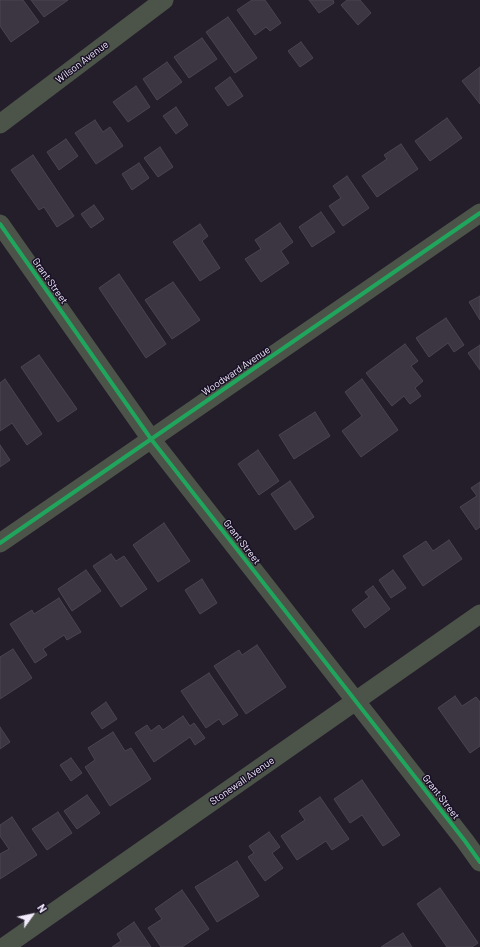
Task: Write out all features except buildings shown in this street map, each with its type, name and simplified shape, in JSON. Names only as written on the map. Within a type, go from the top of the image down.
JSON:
[{"type":"street","name":"Wilson Avenue","points":[[0,124],[164,0]]},
{"type":"street","name":"Woodward Avenue","points":[[0,543],[480,213]]},
{"type":"street","name":"Grant Street","points":[[0,224],[151,439],[460,834],[480,862]]},
{"type":"street","name":"Stonewall Avenue","points":[[4,947],[480,614]]},
{"type":"cycle path","points":[[0,543],[480,213]]},
{"type":"cycle path","points":[[0,224],[151,439],[480,862]]}]
